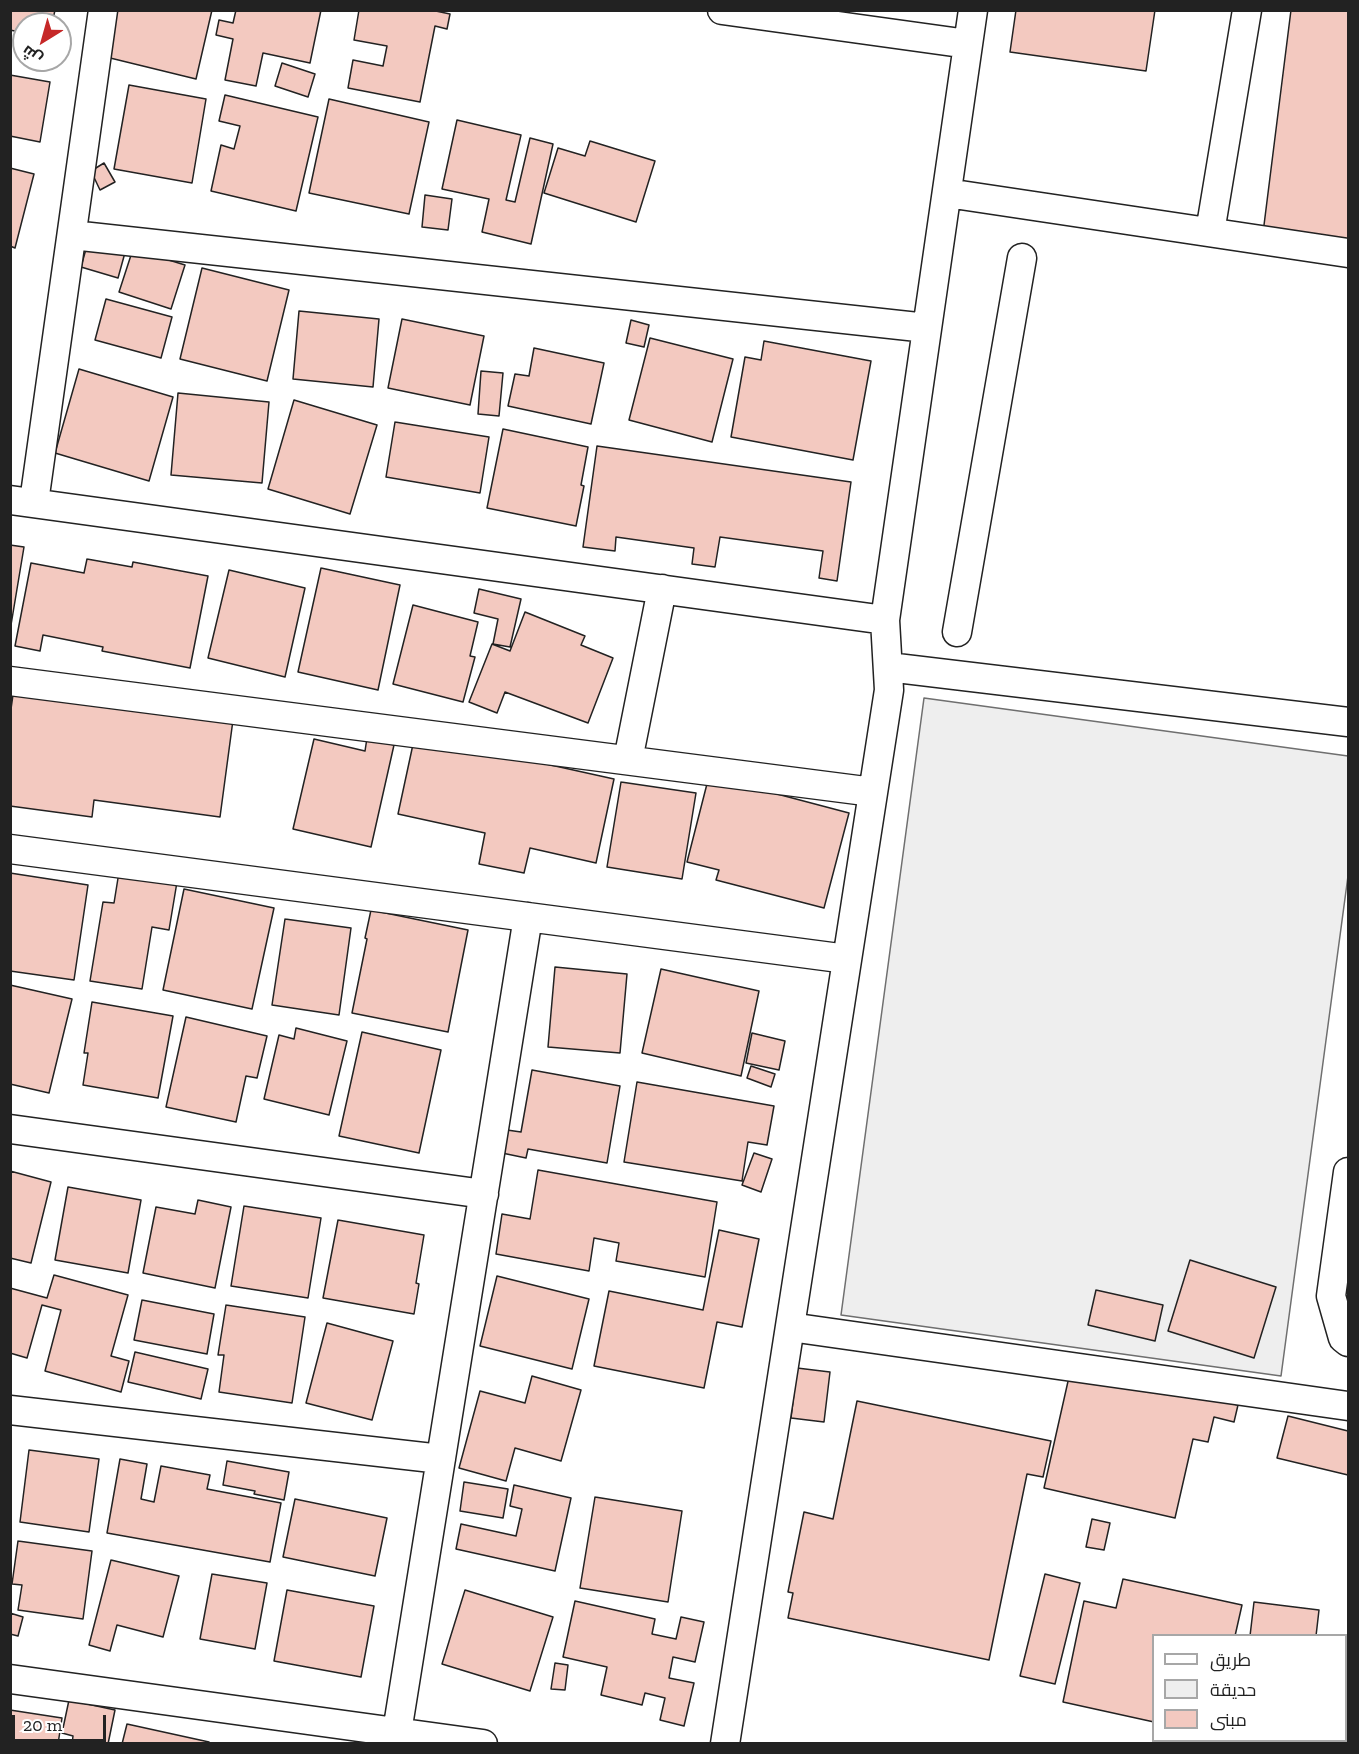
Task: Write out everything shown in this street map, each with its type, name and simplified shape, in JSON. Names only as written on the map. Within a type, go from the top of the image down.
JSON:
[{"type":"street","points":[[103,10],[72,236],[22,501],[885,620]]},
{"type":"street","points":[[722,10],[968,44]]},
{"type":"street","points":[[725,1743],[889,690],[885,620],[973,10]]},
{"type":"street","points":[[1210,232],[1246,10]]},
{"type":"street","points":[[947,193],[1348,253]]},
{"type":"street","points":[[72,236],[927,328]]},
{"type":"street","points":[[957,632],[1022,258]]},
{"type":"street","points":[[628,760],[662,589]]},
{"type":"street","points":[[888,667],[1348,722]]},
{"type":"street","points":[[10,681],[873,792]]},
{"type":"street","points":[[10,849],[847,959]]},
{"type":"street","points":[[397,1732],[528,917]]},
{"type":"street","points":[[10,1129],[484,1194]]},
{"type":"street","points":[[1348,1172],[1331,1296],[1342,1338],[1348,1342]]},
{"type":"street","points":[[790,1327],[1348,1406]]},
{"type":"street","points":[[10,1410],[441,1459]]},
{"type":"street","points":[[10,1679],[483,1743]]},
{"type":"green space","points":[[924,698],[1348,756],[1348,876],[1281,1376],[841,1315]]},
{"type":"building","points":[[10,10],[55,10],[55,12],[12,12],[12,30],[10,30]]},
{"type":"building","points":[[113,10],[212,10],[196,79],[102,56]]},
{"type":"building","points":[[236,10],[321,10],[310,63],[263,53],[256,86],[225,80],[233,39],[216,35],[219,20],[233,23]]},
{"type":"building","points":[[359,10],[431,10],[450,14],[447,29],[435,26],[420,102],[348,88],[353,60],[383,66],[387,46],[354,40]]},
{"type":"building","points":[[1016,10],[1155,10],[1146,71],[1010,52]]},
{"type":"building","points":[[1291,10],[1348,10],[1348,244],[1263,233]]},
{"type":"building","points":[[282,63],[315,74],[308,97],[275,86]]},
{"type":"building","points":[[10,75],[50,82],[40,142],[10,136]]},
{"type":"building","points":[[129,85],[206,99],[192,183],[114,169]]},
{"type":"building","points":[[225,95],[318,117],[296,211],[211,191],[221,145],[234,149],[240,126],[219,121]]},
{"type":"building","points":[[329,99],[429,122],[409,214],[309,193]]},
{"type":"building","points":[[457,120],[521,135],[506,200],[515,202],[530,138],[553,144],[531,244],[482,232],[489,199],[442,189]]},
{"type":"building","points":[[590,141],[655,161],[636,222],[544,193],[558,148],[585,156]]},
{"type":"building","points":[[104,163],[115,182],[100,190],[91,171]]},
{"type":"building","points":[[10,168],[34,174],[15,248],[10,246]]},
{"type":"building","points":[[425,195],[452,199],[448,230],[422,227]]},
{"type":"building","points":[[89,238],[126,249],[118,278],[81,267]]},
{"type":"building","points":[[133,249],[185,265],[171,309],[119,292]]},
{"type":"building","points":[[202,268],[289,290],[267,381],[180,359]]},
{"type":"building","points":[[106,299],[172,317],[161,358],[95,340]]},
{"type":"building","points":[[299,311],[379,319],[373,387],[293,379]]},
{"type":"building","points":[[402,319],[484,336],[470,405],[388,388]]},
{"type":"building","points":[[631,320],[649,325],[644,347],[626,343]]},
{"type":"building","points":[[650,338],[733,359],[712,442],[629,420]]},
{"type":"building","points":[[764,341],[871,361],[853,460],[731,437],[745,357],[761,360]]},
{"type":"building","points":[[534,348],[604,363],[591,424],[508,406],[515,374],[529,376]]},
{"type":"building","points":[[79,369],[173,397],[149,481],[55,453]]},
{"type":"building","points":[[481,371],[503,373],[499,416],[478,414]]},
{"type":"building","points":[[178,393],[269,402],[262,483],[171,475]]},
{"type":"building","points":[[294,400],[377,425],[350,514],[268,489]]},
{"type":"building","points":[[395,422],[489,437],[480,493],[386,477]]},
{"type":"building","points":[[503,429],[588,447],[581,485],[584,486],[576,526],[487,508]]},
{"type":"building","points":[[597,446],[851,482],[837,581],[819,578],[823,551],[720,537],[715,567],[692,564],[694,548],[616,537],[615,551],[583,547]]},
{"type":"building","points":[[10,545],[24,547],[10,631]]},
{"type":"building","points":[[87,559],[132,567],[133,562],[208,576],[190,668],[102,651],[103,647],[43,635],[40,651],[15,646],[31,563],[84,573]]},
{"type":"building","points":[[321,568],[400,585],[378,690],[298,672]]},
{"type":"building","points":[[229,570],[305,588],[285,677],[208,658]]},
{"type":"building","points":[[479,589],[521,599],[510,647],[493,644],[498,619],[474,613]]},
{"type":"building","points":[[413,605],[478,622],[470,656],[475,657],[463,702],[393,684]]},
{"type":"building","points":[[525,612],[585,636],[581,645],[613,658],[588,723],[505,692],[497,713],[469,702],[492,644],[510,651]]},
{"type":"building","points":[[14,688],[233,720],[220,817],[94,800],[92,817],[10,806],[10,716]]},
{"type":"building","points":[[415,735],[614,779],[596,863],[530,848],[524,873],[479,864],[485,833],[398,814]]},
{"type":"building","points":[[367,738],[394,745],[371,847],[293,829],[314,739],[365,751]]},
{"type":"building","points":[[709,776],[849,813],[824,908],[716,880],[719,870],[687,862]]},
{"type":"building","points":[[621,782],[696,793],[682,879],[607,867]]},
{"type":"building","points":[[119,872],[177,882],[169,930],[152,927],[142,989],[90,981],[103,902],[114,903]]},
{"type":"building","points":[[10,873],[88,885],[74,980],[10,971]]},
{"type":"building","points":[[184,889],[274,908],[252,1009],[163,990]]},
{"type":"building","points":[[371,910],[468,930],[448,1032],[352,1013]]},
{"type":"building","points":[[285,919],[351,928],[339,1015],[272,1005]]},
{"type":"building","points":[[555,967],[627,974],[620,1053],[548,1047]]},
{"type":"building","points":[[661,969],[759,991],[741,1076],[642,1053]]},
{"type":"building","points":[[10,985],[72,999],[49,1093],[10,1084]]},
{"type":"building","points":[[92,1002],[173,1016],[158,1098],[83,1085],[88,1053],[84,1053]]},
{"type":"building","points":[[186,1017],[267,1036],[257,1078],[246,1076],[236,1122],[166,1107]]},
{"type":"building","points":[[296,1028],[347,1041],[329,1115],[264,1099],[279,1035],[294,1039]]},
{"type":"building","points":[[362,1032],[441,1050],[419,1153],[339,1136]]},
{"type":"building","points":[[752,1033],[785,1041],[779,1070],[746,1063]]},
{"type":"building","points":[[751,1066],[775,1074],[771,1087],[747,1078]]},
{"type":"building","points":[[532,1070],[620,1086],[607,1163],[528,1149],[526,1158],[502,1153],[507,1130],[521,1132]]},
{"type":"building","points":[[637,1082],[774,1106],[767,1145],[748,1142],[742,1181],[624,1162]]},
{"type":"building","points":[[754,1153],[772,1159],[761,1192],[742,1185]]},
{"type":"building","points":[[538,1170],[717,1202],[705,1277],[616,1261],[619,1243],[594,1238],[589,1271],[496,1254],[502,1214],[530,1219]]},
{"type":"building","points":[[10,1171],[51,1182],[31,1263],[10,1258]]},
{"type":"building","points":[[68,1187],[141,1200],[128,1273],[55,1260]]},
{"type":"building","points":[[198,1200],[231,1207],[215,1288],[143,1273],[156,1207],[195,1214]]},
{"type":"building","points":[[244,1206],[321,1218],[308,1298],[231,1286]]},
{"type":"building","points":[[338,1220],[424,1235],[416,1283],[419,1284],[414,1314],[323,1298]]},
{"type":"building","points":[[719,1230],[759,1239],[742,1327],[717,1322],[704,1388],[594,1366],[609,1291],[703,1310]]},
{"type":"building","points":[[1190,1260],[1276,1287],[1254,1358],[1168,1331]]},
{"type":"building","points":[[54,1275],[128,1295],[111,1356],[129,1361],[121,1392],[45,1371],[61,1310],[42,1305],[27,1358],[10,1353],[10,1288],[47,1298]]},
{"type":"building","points":[[497,1276],[589,1299],[572,1369],[480,1346]]},
{"type":"building","points":[[1096,1290],[1163,1305],[1155,1341],[1088,1325]]},
{"type":"building","points":[[142,1300],[214,1314],[207,1354],[134,1340]]},
{"type":"building","points":[[226,1305],[305,1317],[292,1403],[219,1392],[224,1355],[218,1355]]},
{"type":"building","points":[[327,1323],[393,1341],[372,1420],[306,1403]]},
{"type":"building","points":[[135,1352],[208,1369],[201,1399],[128,1382]]},
{"type":"building","points":[[797,1368],[830,1372],[824,1422],[791,1418]]},
{"type":"building","points":[[1071,1368],[1238,1405],[1234,1422],[1214,1417],[1208,1442],[1193,1439],[1175,1518],[1044,1488]]},
{"type":"building","points":[[532,1376],[581,1390],[561,1461],[515,1448],[506,1481],[459,1468],[480,1391],[525,1403]]},
{"type":"building","points":[[857,1401],[1051,1441],[1043,1477],[1027,1474],[989,1660],[788,1618],[793,1593],[788,1592],[804,1512],[833,1519]]},
{"type":"building","points":[[1288,1416],[1348,1431],[1348,1475],[1277,1458]]},
{"type":"building","points":[[29,1450],[99,1459],[89,1532],[20,1522]]},
{"type":"building","points":[[120,1459],[147,1464],[141,1499],[154,1502],[161,1466],[210,1475],[207,1489],[281,1503],[270,1562],[107,1533]]},
{"type":"building","points":[[227,1461],[289,1472],[284,1500],[254,1494],[255,1491],[223,1485]]},
{"type":"building","points":[[464,1482],[508,1489],[503,1518],[460,1511]]},
{"type":"building","points":[[514,1485],[571,1498],[555,1571],[456,1549],[461,1524],[516,1536],[522,1509],[510,1506]]},
{"type":"building","points":[[595,1497],[682,1511],[668,1602],[580,1588]]},
{"type":"building","points":[[295,1499],[387,1518],[375,1576],[283,1557]]},
{"type":"building","points":[[1092,1519],[1110,1523],[1104,1550],[1086,1547]]},
{"type":"building","points":[[18,1541],[92,1551],[83,1619],[18,1610],[22,1585],[12,1584]]},
{"type":"building","points":[[111,1560],[179,1576],[163,1637],[117,1625],[110,1651],[89,1645]]},
{"type":"building","points":[[212,1574],[267,1583],[255,1649],[200,1639]]},
{"type":"building","points":[[1045,1574],[1080,1583],[1055,1684],[1020,1676]]},
{"type":"building","points":[[1123,1579],[1242,1605],[1235,1634],[1152,1634],[1152,1722],[1063,1702],[1084,1601],[1116,1608]]},
{"type":"building","points":[[287,1590],[374,1606],[361,1677],[274,1661]]},
{"type":"building","points":[[465,1590],[553,1617],[530,1691],[442,1664]]},
{"type":"building","points":[[575,1601],[655,1619],[652,1634],[676,1639],[681,1617],[704,1622],[695,1662],[673,1657],[669,1678],[694,1683],[684,1726],[660,1720],[665,1698],[645,1693],[642,1705],[601,1695],[607,1667],[563,1657]]},
{"type":"building","points":[[1254,1602],[1319,1610],[1316,1634],[1250,1634]]},
{"type":"building","points":[[10,1613],[23,1617],[18,1636],[10,1634]]},
{"type":"building","points":[[555,1663],[568,1665],[565,1690],[551,1689]]},
{"type":"building","points":[[69,1700],[115,1710],[108,1744],[72,1744],[73,1736],[62,1733]]},
{"type":"building","points":[[10,1710],[62,1718],[58,1744],[10,1744]]},
{"type":"building","points":[[127,1724],[209,1742],[208,1744],[122,1744]]},
{"type":"building","points":[[1236,1742],[1298,1742],[1297,1744],[1235,1744]]}]
